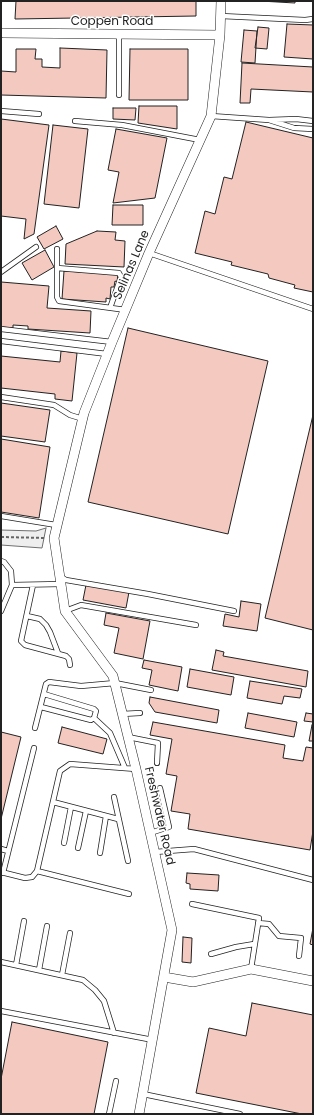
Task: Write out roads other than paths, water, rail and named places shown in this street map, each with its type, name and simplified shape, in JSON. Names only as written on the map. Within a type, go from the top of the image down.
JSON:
[{"type":"street","name":"Selinas Lane","points":[[54,538],[84,413],[149,253],[211,116],[220,35],[221,1]]},
{"type":"street","name":"Coppen Road","points":[[2,35],[220,35]]},
{"type":"street","name":"Freshwater Road","points":[[54,538],[65,611],[113,676],[136,769],[172,930],[139,1114]]},
{"type":"street","points":[[164,976],[194,982],[250,969],[313,981]]},
{"type":"lane","points":[[221,16],[305,20],[313,19]]},
{"type":"lane","points":[[119,34],[119,95]]},
{"type":"lane","points":[[1,111],[39,114]]},
{"type":"lane","points":[[211,116],[268,120],[313,120]]},
{"type":"lane","points":[[268,120],[294,128],[313,129]]},
{"type":"lane","points":[[75,121],[129,126],[200,140]]},
{"type":"lane","points":[[1,272],[36,247]]},
{"type":"lane","points":[[57,249],[57,297],[59,301],[126,310]]},
{"type":"lane","points":[[149,253],[313,309]]},
{"type":"lane","points":[[57,268],[120,273],[121,277],[110,308]]},
{"type":"lane","points":[[1,329],[112,342]]},
{"type":"lane","points":[[1,341],[107,354]]},
{"type":"lane","points":[[1,397],[54,405],[70,415],[83,419]]},
{"type":"lane","points":[[1,516],[56,525]]},
{"type":"lane","points":[[1,561],[4,562],[11,571],[12,585],[1,611]]},
{"type":"lane","points":[[12,585],[33,585],[66,580],[154,595],[234,611]]},
{"type":"lane","points":[[33,585],[22,641],[23,643],[66,656],[69,659],[70,665]]},
{"type":"lane","points":[[65,611],[81,605],[196,625]]},
{"type":"lane","points":[[27,616],[40,619],[46,625],[58,653]]},
{"type":"lane","points":[[35,728],[46,684],[49,682],[81,686],[115,683],[150,690]]},
{"type":"lane","points":[[44,694],[94,709],[96,711],[94,718]]},
{"type":"lane","points":[[41,707],[91,720],[94,718]]},
{"type":"lane","points":[[122,714],[140,713]]},
{"type":"lane","points":[[94,718],[110,733],[125,768]]},
{"type":"lane","points":[[128,737],[155,741],[158,743],[157,763]]},
{"type":"lane","points":[[34,748],[2,873],[25,878],[32,877],[37,871],[60,771],[70,764],[136,769]]},
{"type":"lane","points":[[150,833],[169,828],[160,788]]},
{"type":"lane","points":[[114,797],[128,861]]},
{"type":"lane","points":[[53,802],[118,819]]},
{"type":"lane","points":[[64,843],[71,807]]},
{"type":"lane","points":[[78,848],[86,811]]},
{"type":"lane","points":[[100,854],[106,816]]},
{"type":"lane","points":[[1,849],[8,851]]},
{"type":"lane","points":[[154,852],[194,850],[313,880]]},
{"type":"lane","points":[[37,871],[129,894]]},
{"type":"lane","points":[[192,904],[259,918],[250,969]]},
{"type":"lane","points":[[16,965],[24,921]]},
{"type":"lane","points":[[258,923],[270,924],[279,936],[301,938],[299,956]]},
{"type":"lane","points":[[39,970],[47,926]]},
{"type":"lane","points":[[62,976],[70,932]]},
{"type":"lane","points":[[211,954],[254,944]]},
{"type":"lane","points":[[1,962],[83,980],[96,990],[104,1001],[114,1033]]},
{"type":"lane","points":[[1,1011],[153,1040]]},
{"type":"lane","points":[[109,1114],[116,1081]]},
{"type":"lane","points":[[143,1094],[240,1114]]}]
